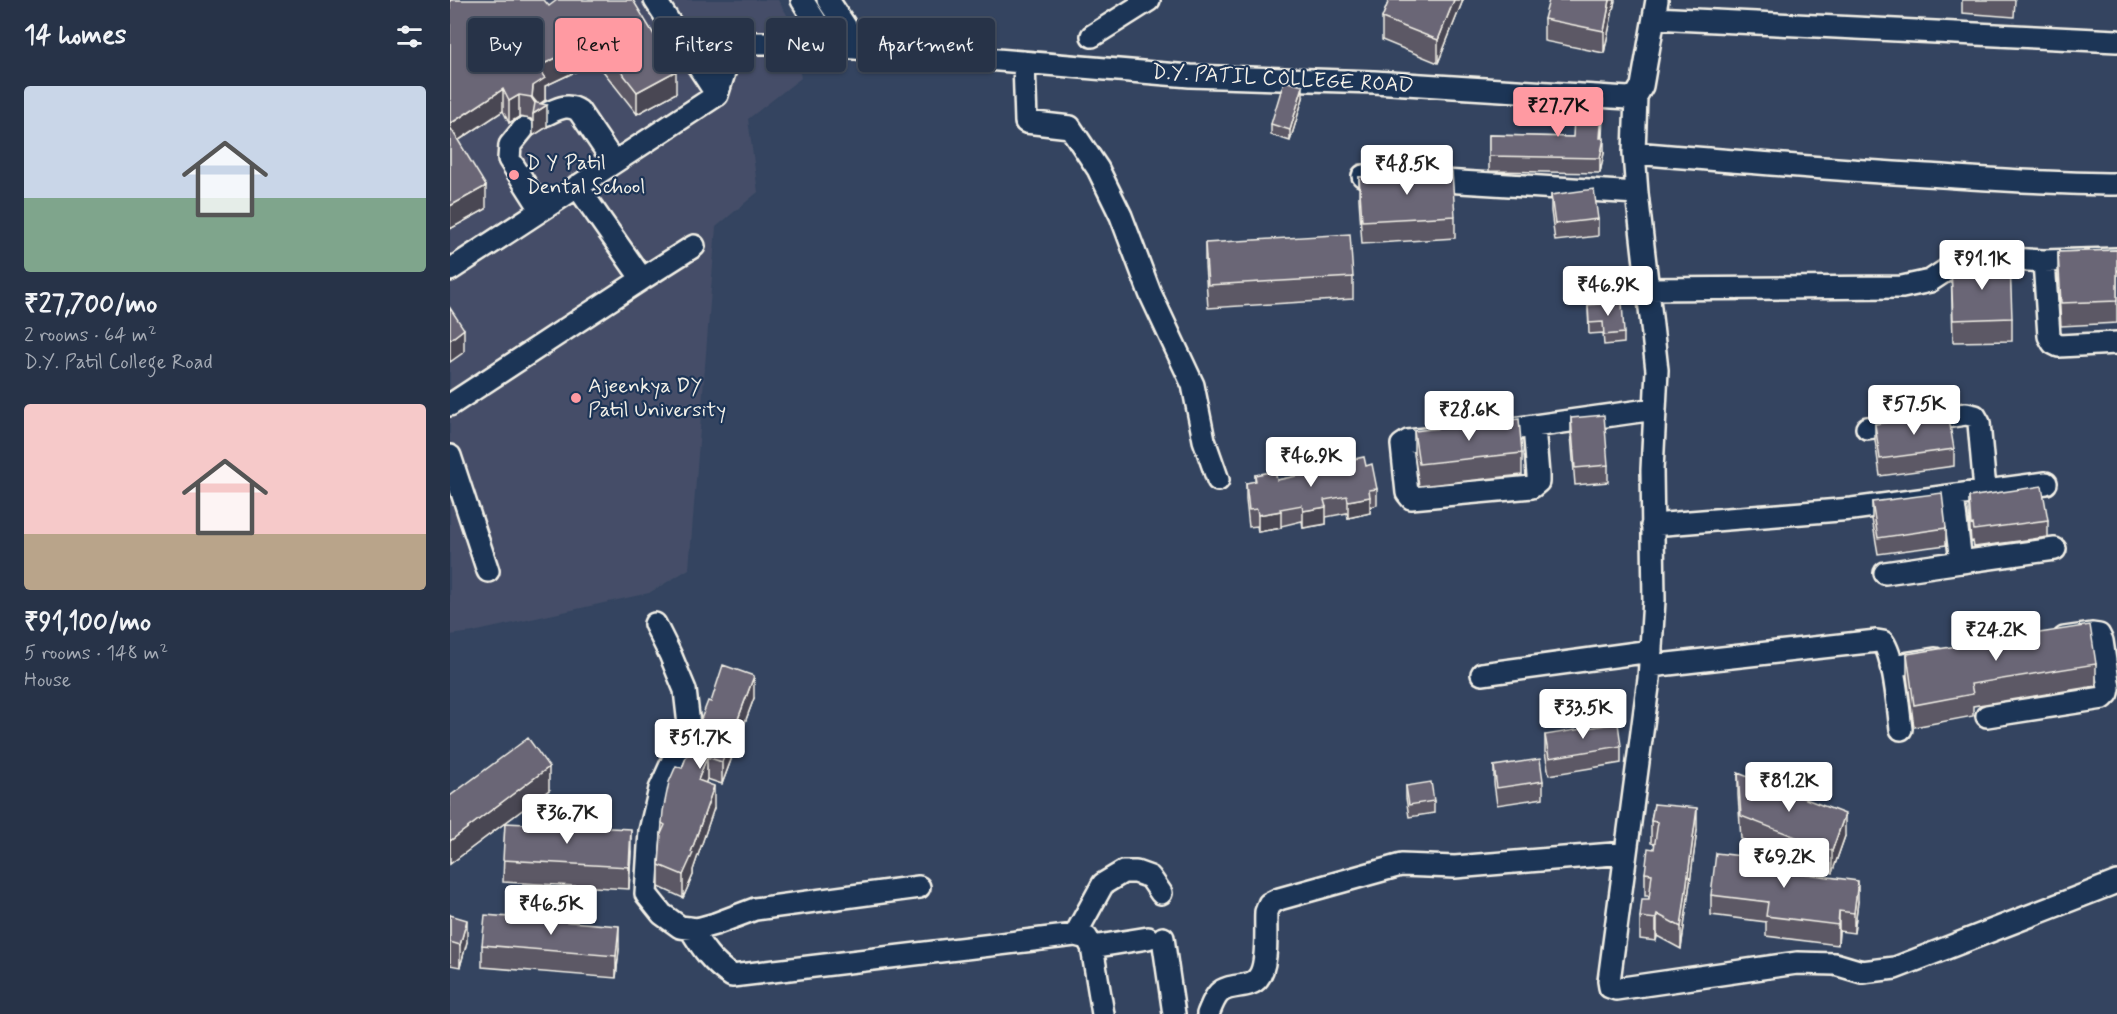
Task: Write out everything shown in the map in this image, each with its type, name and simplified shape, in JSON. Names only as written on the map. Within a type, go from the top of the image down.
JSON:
[{"type":"street","points":[[450,270],[613,161],[717,95],[655,0]]},
{"type":"street","points":[[802,0],[825,36],[848,42]]},
{"type":"street","points":[[828,0],[848,42]]},
{"type":"street","points":[[1092,36],[1149,0]]},
{"type":"street","points":[[2117,41],[1656,9],[1644,79],[1636,96],[1634,153],[1657,370],[1652,470],[1654,600],[1650,659],[1610,987],[1616,989],[1797,963],[1835,964],[1862,972],[1895,968],[2117,882]]},
{"type":"street","name":"D.Y. PATIL COLLEGE ROAD","points":[[717,95],[728,60],[739,47],[755,42],[848,42],[1024,62],[1191,76],[1374,82],[1628,98],[1636,96]]},
{"type":"street","points":[[1024,62],[1026,122],[1070,127],[1098,169],[1121,216],[1150,293],[1193,385],[1204,440],[1218,480]]},
{"type":"street","points":[[544,115],[564,106],[573,107],[579,111],[613,161]]},
{"type":"street","points":[[523,129],[510,145],[509,159],[541,209]]},
{"type":"street","points":[[1634,153],[1771,165],[2117,184]]},
{"type":"street","points":[[1363,176],[1637,193]]},
{"type":"street","points":[[577,186],[642,279]]},
{"type":"street","points":[[450,405],[694,246]]},
{"type":"street","points":[[1647,289],[1902,287],[1930,281],[1960,261],[1972,257],[2044,261],[2117,259]]},
{"type":"street","points":[[2044,261],[2049,336],[2053,343],[2059,346],[2117,343]]},
{"type":"street","points":[[1534,427],[1538,482],[1532,487],[1411,498],[1407,494],[1402,445],[1408,441],[1534,427],[1655,409]]},
{"type":"street","points":[[1867,428],[1966,414],[1975,416],[1979,423],[1985,490]]},
{"type":"street","points":[[450,456],[488,571]]},
{"type":"street","points":[[1652,525],[1852,509],[2046,483]]},
{"type":"street","points":[[1953,496],[1962,562]]},
{"type":"street","points":[[1885,573],[2055,549]]},
{"type":"street","points":[[655,624],[685,690],[689,725],[660,789],[650,831],[646,894],[662,914],[680,927],[690,928],[715,924],[754,909],[919,887]]},
{"type":"street","points":[[1987,716],[2103,698],[2108,693],[2102,641],[2099,635],[2044,641]]},
{"type":"street","points":[[1482,674],[1877,641],[1883,642],[1887,648],[1901,729]]},
{"type":"street","points":[[1891,666],[1950,656]]},
{"type":"street","points":[[1208,1014],[1217,994],[1223,989],[1256,981],[1260,976],[1264,965],[1266,912],[1269,904],[1279,898],[1401,865],[1455,867],[1625,853]]},
{"type":"street","points":[[1103,1014],[1083,941],[1103,884],[1123,872],[1136,872],[1150,878],[1161,893]]},
{"type":"street","points":[[690,928],[705,952],[718,967],[732,976],[1083,941],[1155,938],[1174,1014]]},
{"type":"shaded area","name":"Ajeenkya DY Patil University","points":[[450,0],[778,0],[789,18],[766,18],[766,72],[800,72],[801,78],[748,119],[758,192],[716,227],[689,569],[649,593],[473,632],[450,635]]},
{"type":"building","points":[[450,0],[544,0],[549,6],[557,0],[633,0],[654,35],[654,72],[674,72],[637,92],[622,72],[642,72],[642,18],[555,18],[555,58],[543,64],[543,18],[468,18],[468,72],[541,72],[545,78],[533,86],[532,97],[537,103],[547,105],[533,114],[535,103],[531,97],[519,95],[509,101],[503,89],[450,124]]},
{"type":"building","points":[[1389,0],[1454,0],[1438,40],[1382,18]]},
{"type":"building","points":[[1549,0],[1610,0],[1604,31],[1544,19]]},
{"type":"building","points":[[1284,81],[1303,86],[1290,130],[1271,124]]},
{"type":"building","points":[[1575,98],[1603,100],[1600,138],[1604,138],[1600,158],[1489,156],[1489,135],[1573,137]]},
{"type":"building","points":[[450,127],[486,186],[450,206]]},
{"type":"building","points":[[1452,172],[1455,216],[1362,221],[1359,177]]},
{"type":"building","points":[[1594,189],[1598,219],[1555,224],[1551,195]]},
{"type":"building","points":[[1350,234],[1353,277],[1208,285],[1205,243]]},
{"type":"building","points":[[2117,250],[2117,301],[2061,303],[2058,252]]},
{"type":"building","points":[[2010,262],[2012,318],[1953,320],[1951,264]]},
{"type":"building","points":[[1622,302],[1624,333],[1604,335],[1603,322],[1589,323],[1588,305]]},
{"type":"building","points":[[450,308],[464,329],[450,340]]},
{"type":"building","points":[[1948,413],[1954,449],[1880,459],[1875,424]]},
{"type":"building","points":[[1604,415],[1608,465],[1575,468],[1571,418]]},
{"type":"building","points":[[1519,419],[1522,453],[1419,464],[1414,431]]},
{"type":"building","points":[[1364,457],[1366,466],[1372,464],[1377,489],[1369,490],[1370,497],[1348,501],[1347,496],[1324,500],[1326,507],[1303,511],[1302,505],[1258,515],[1257,509],[1249,510],[1246,483],[1256,481],[1255,475],[1275,471],[1277,480],[1301,475],[1300,471],[1320,467],[1321,472],[1345,467],[1344,461]]},
{"type":"building","points":[[2042,486],[2048,520],[1974,530],[1973,524],[1971,525],[1969,497]]},
{"type":"building","points":[[1942,493],[1946,528],[1878,538],[1872,502]]},
{"type":"building","points":[[2090,625],[2096,664],[1971,684],[1973,694],[1914,705],[1907,654]]},
{"type":"building","points":[[723,665],[754,676],[722,762],[707,757],[698,780],[714,786],[691,852],[693,853],[683,875],[659,865],[661,834],[665,825],[662,823],[663,811],[669,782],[676,766],[682,768],[708,701],[711,702]]},
{"type":"building","points":[[1618,723],[1621,746],[1549,758],[1545,735]]},
{"type":"building","points":[[528,738],[549,767],[450,841],[450,796]]},
{"type":"building","points":[[1540,759],[1543,781],[1497,788],[1494,766]]},
{"type":"building","points":[[1738,773],[1845,814],[1832,851],[1741,816]]},
{"type":"building","points":[[1431,782],[1434,801],[1409,805],[1406,786]]},
{"type":"building","points":[[1654,804],[1697,808],[1681,927],[1657,914],[1656,919],[1640,917],[1642,899],[1649,899],[1652,874],[1645,873],[1648,848],[1654,849],[1658,822],[1651,821]]},
{"type":"building","points":[[505,823],[631,829],[629,867],[503,860]]},
{"type":"building","points":[[1716,853],[1785,861],[1784,871],[1858,881],[1854,913],[1839,911],[1838,925],[1766,916],[1768,902],[1711,895]]},
{"type":"building","points":[[450,915],[467,920],[460,945],[450,942]]},
{"type":"building","points":[[485,915],[619,926],[616,956],[482,945]]},
{"type":"place","name":"D Y Patil Dental School","points":[[514,175]]},
{"type":"place","name":"Ajeenkya DY Patil University","points":[[576,398]]}]
